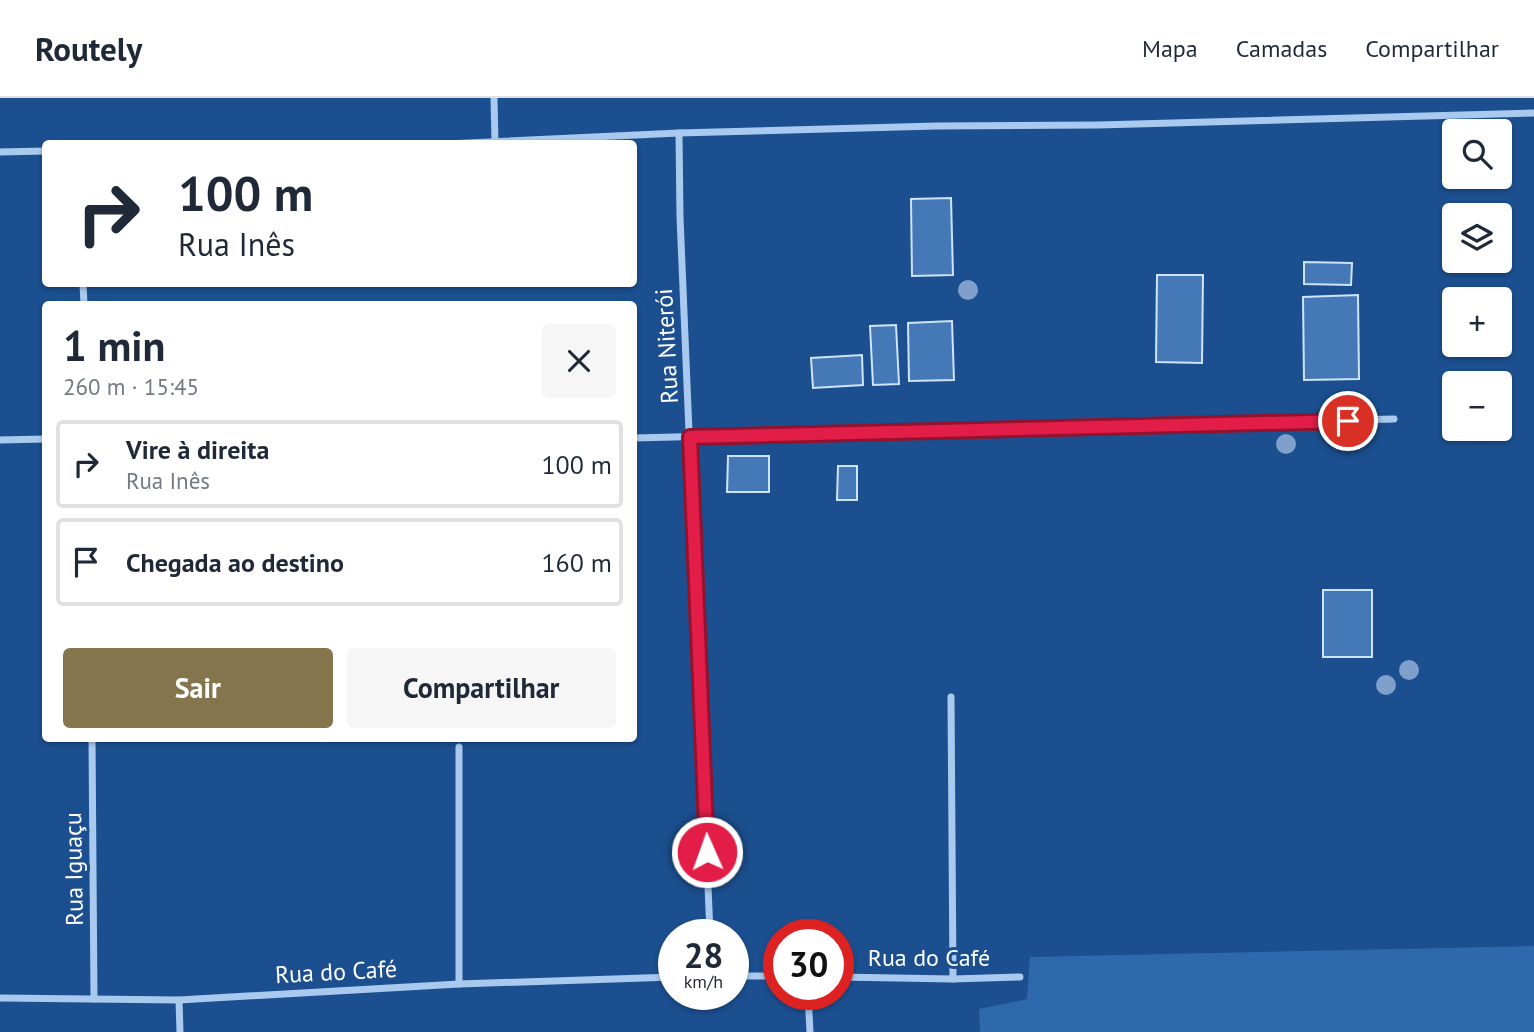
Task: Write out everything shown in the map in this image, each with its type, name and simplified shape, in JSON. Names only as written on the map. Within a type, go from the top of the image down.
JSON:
[{"type":"street","points":[[494,98],[495,140]]},
{"type":"street","points":[[550,140],[679,133],[949,125],[1099,125],[1273,118],[1349,119],[1534,113]]},
{"type":"street","name":"Rua Niterói","points":[[679,133],[709,919]]},
{"type":"street","points":[[0,152],[42,151]]},
{"type":"street","points":[[637,438],[1394,419]]},
{"type":"street","points":[[0,440],[42,439]]},
{"type":"street","points":[[951,697],[953,979]]},
{"type":"street","name":"Rua Iguaçu","points":[[92,742],[94,999]]},
{"type":"street","points":[[458,747],[459,984]]},
{"type":"street","name":"Rua do Café","points":[[854,977],[1020,977]]},
{"type":"street","name":"Rua do Café","points":[[0,998],[180,1000],[459,984],[658,978]]},
{"type":"street","points":[[180,1000],[180,1032]]},
{"type":"street","points":[[809,1010],[810,1032]]},
{"type":"shaded area","points":[[1534,946],[1534,1032],[980,1032],[979,1009],[1027,999],[1030,957]]},
{"type":"building","points":[[951,198],[953,275],[912,276],[911,199]]},
{"type":"building","points":[[1304,262],[1352,263],[1351,285],[1304,284]]},
{"type":"building","points":[[1157,275],[1203,275],[1202,363],[1156,362]]},
{"type":"building","points":[[1358,295],[1359,379],[1304,380],[1303,297]]},
{"type":"building","points":[[952,321],[954,380],[909,381],[908,323]]},
{"type":"building","points":[[896,325],[899,384],[873,385],[870,326]]},
{"type":"building","points":[[862,355],[863,385],[813,388],[811,358]]},
{"type":"building","points":[[728,456],[769,456],[769,492],[727,492]]},
{"type":"building","points":[[838,466],[857,466],[857,500],[837,500]]},
{"type":"building","points":[[1323,590],[1372,590],[1372,657],[1323,657]]},
{"type":"route","points":[[707,852],[690,437],[1348,421]]}]
